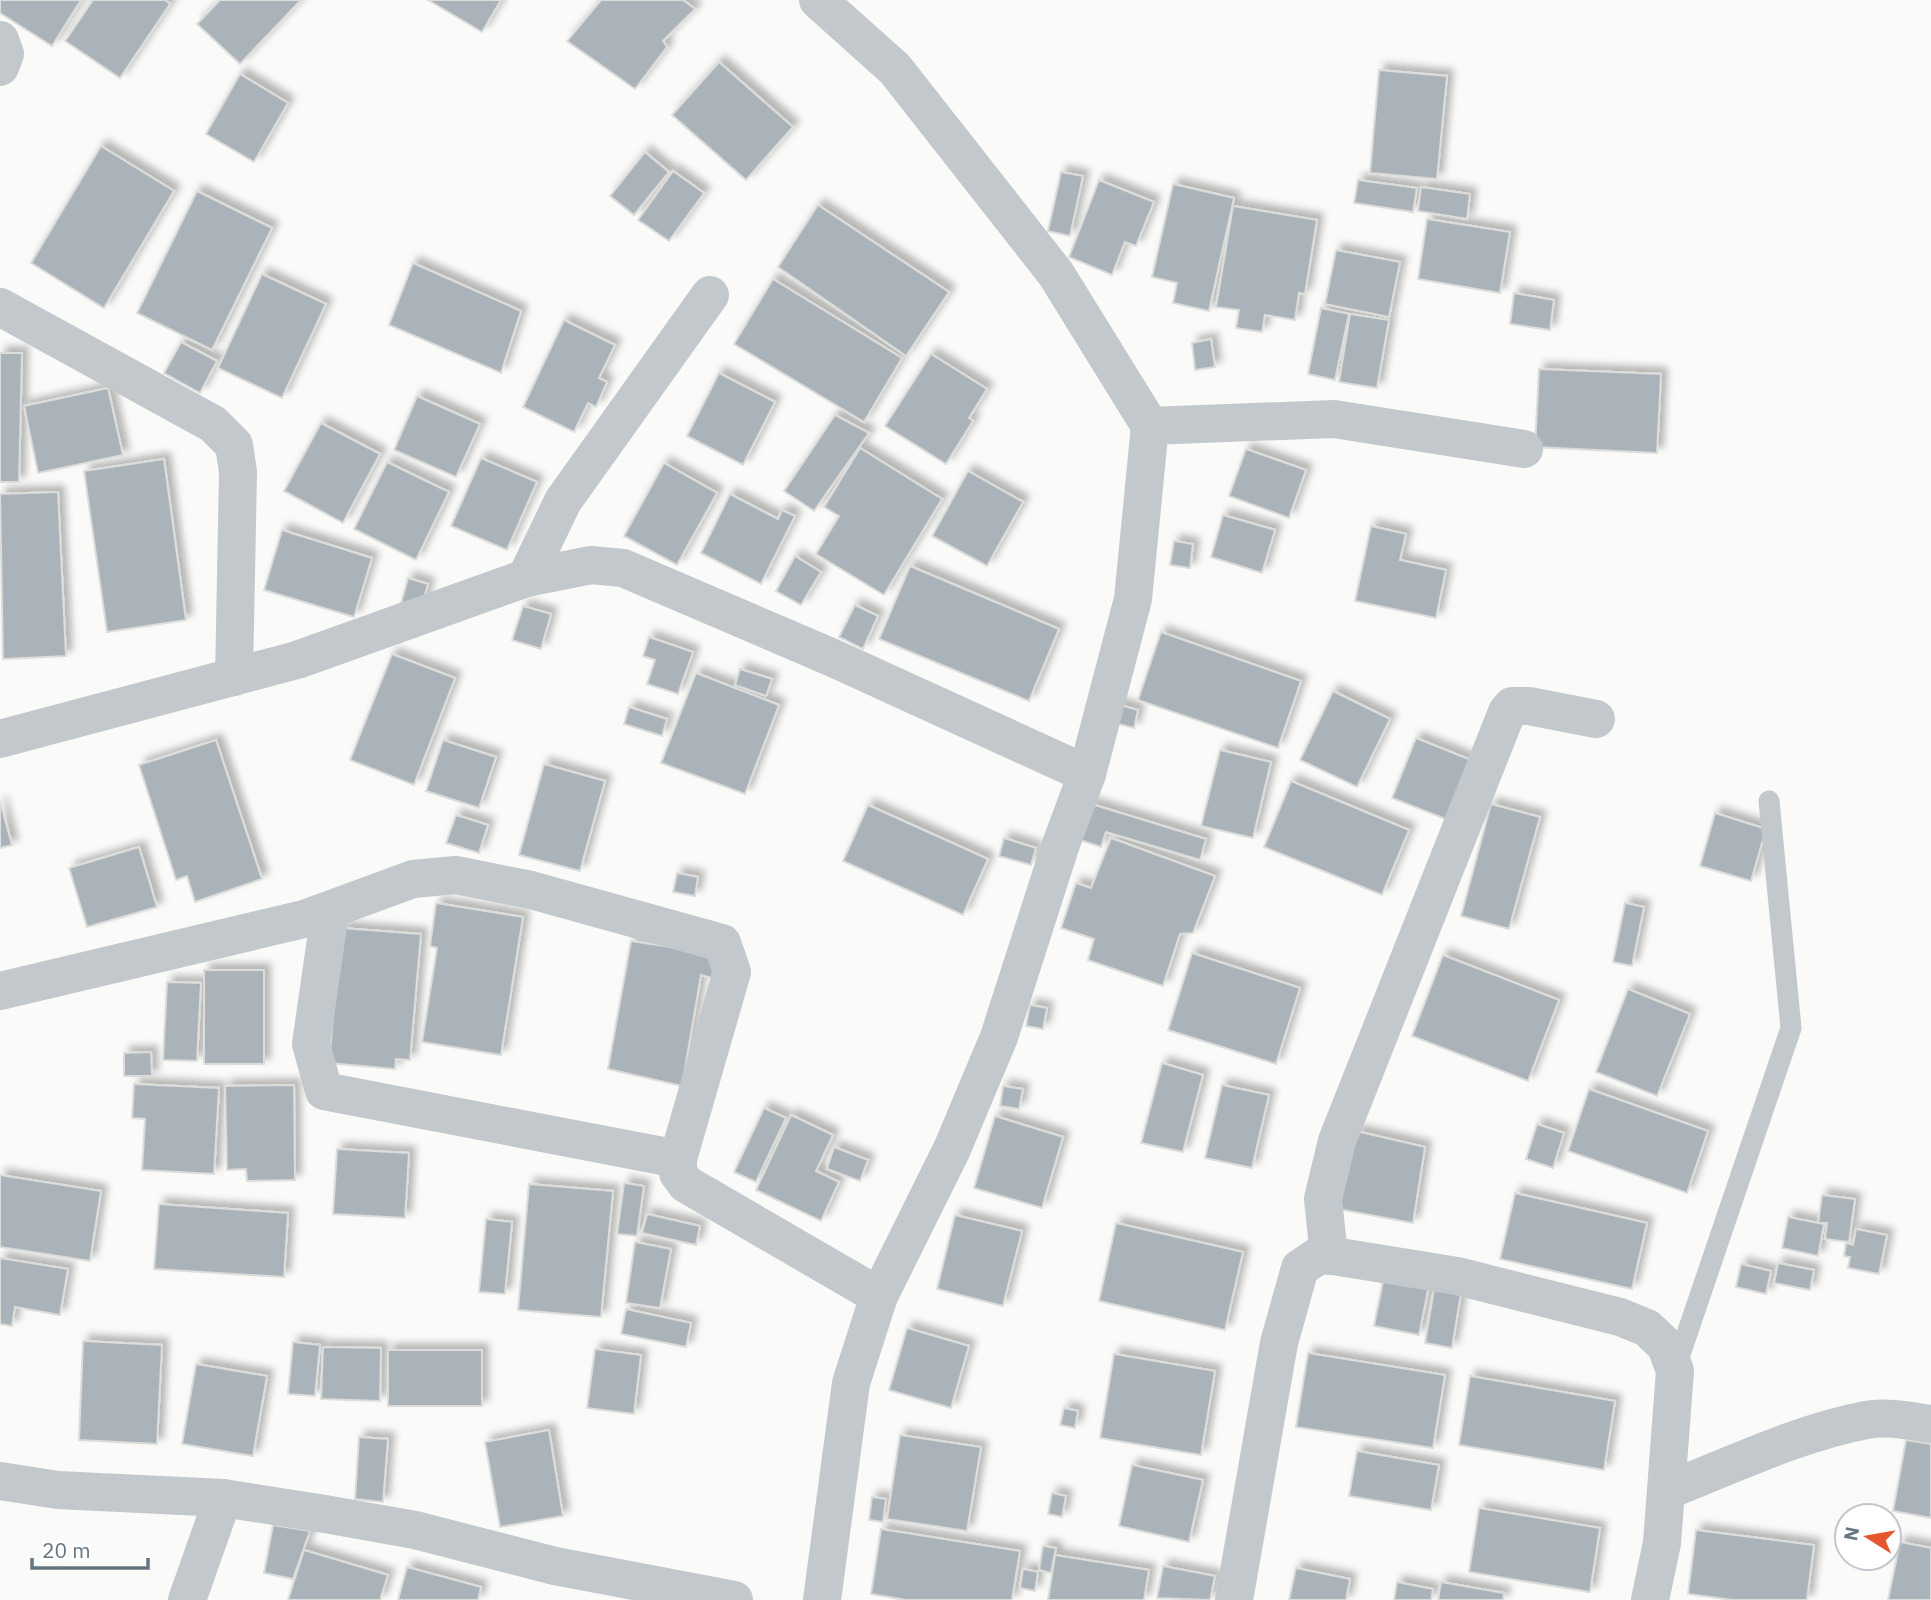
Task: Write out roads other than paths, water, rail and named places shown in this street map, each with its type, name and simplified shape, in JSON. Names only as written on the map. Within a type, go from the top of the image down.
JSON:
[{"type":"street","points":[[818,0],[895,69],[1056,274],[1150,426],[1133,598],[1087,774],[1060,847],[999,1037],[953,1149],[879,1296],[851,1383],[822,1600]]},
{"type":"street","points":[[0,40],[5,54],[0,67]]},
{"type":"street","points":[[526,578],[563,501],[710,295]]},
{"type":"street","points":[[0,307],[214,424],[234,445],[239,472],[234,677]]},
{"type":"street","points":[[1150,426],[1334,419],[1524,449]]},
{"type":"street","points":[[0,739],[297,660],[526,578],[591,565],[622,568],[833,657],[1087,774]]},
{"type":"street","points":[[1329,1256],[1324,1199],[1338,1141],[1507,712],[1512,706],[1529,706],[1596,719]]},
{"type":"street","points":[[0,991],[330,912],[413,879],[456,875],[531,890],[722,943],[732,972],[678,1159],[678,1173],[686,1184],[879,1296]]},
{"type":"street","points":[[330,912],[311,1044],[324,1091],[678,1159]]},
{"type":"street","points":[[1234,1600],[1279,1343],[1300,1268],[1321,1254],[1457,1276],[1620,1317],[1647,1328],[1667,1346],[1675,1371],[1662,1543],[1650,1600]]},
{"type":"street","points":[[1666,1491],[1802,1439],[1867,1420],[1892,1419],[1931,1424]]},
{"type":"street","points":[[0,1481],[58,1490],[223,1498],[415,1530],[555,1566],[734,1600]]},
{"type":"street","points":[[187,1600],[223,1498]]},
{"type":"lane","points":[[1675,1371],[1791,1028],[1769,801]]}]
